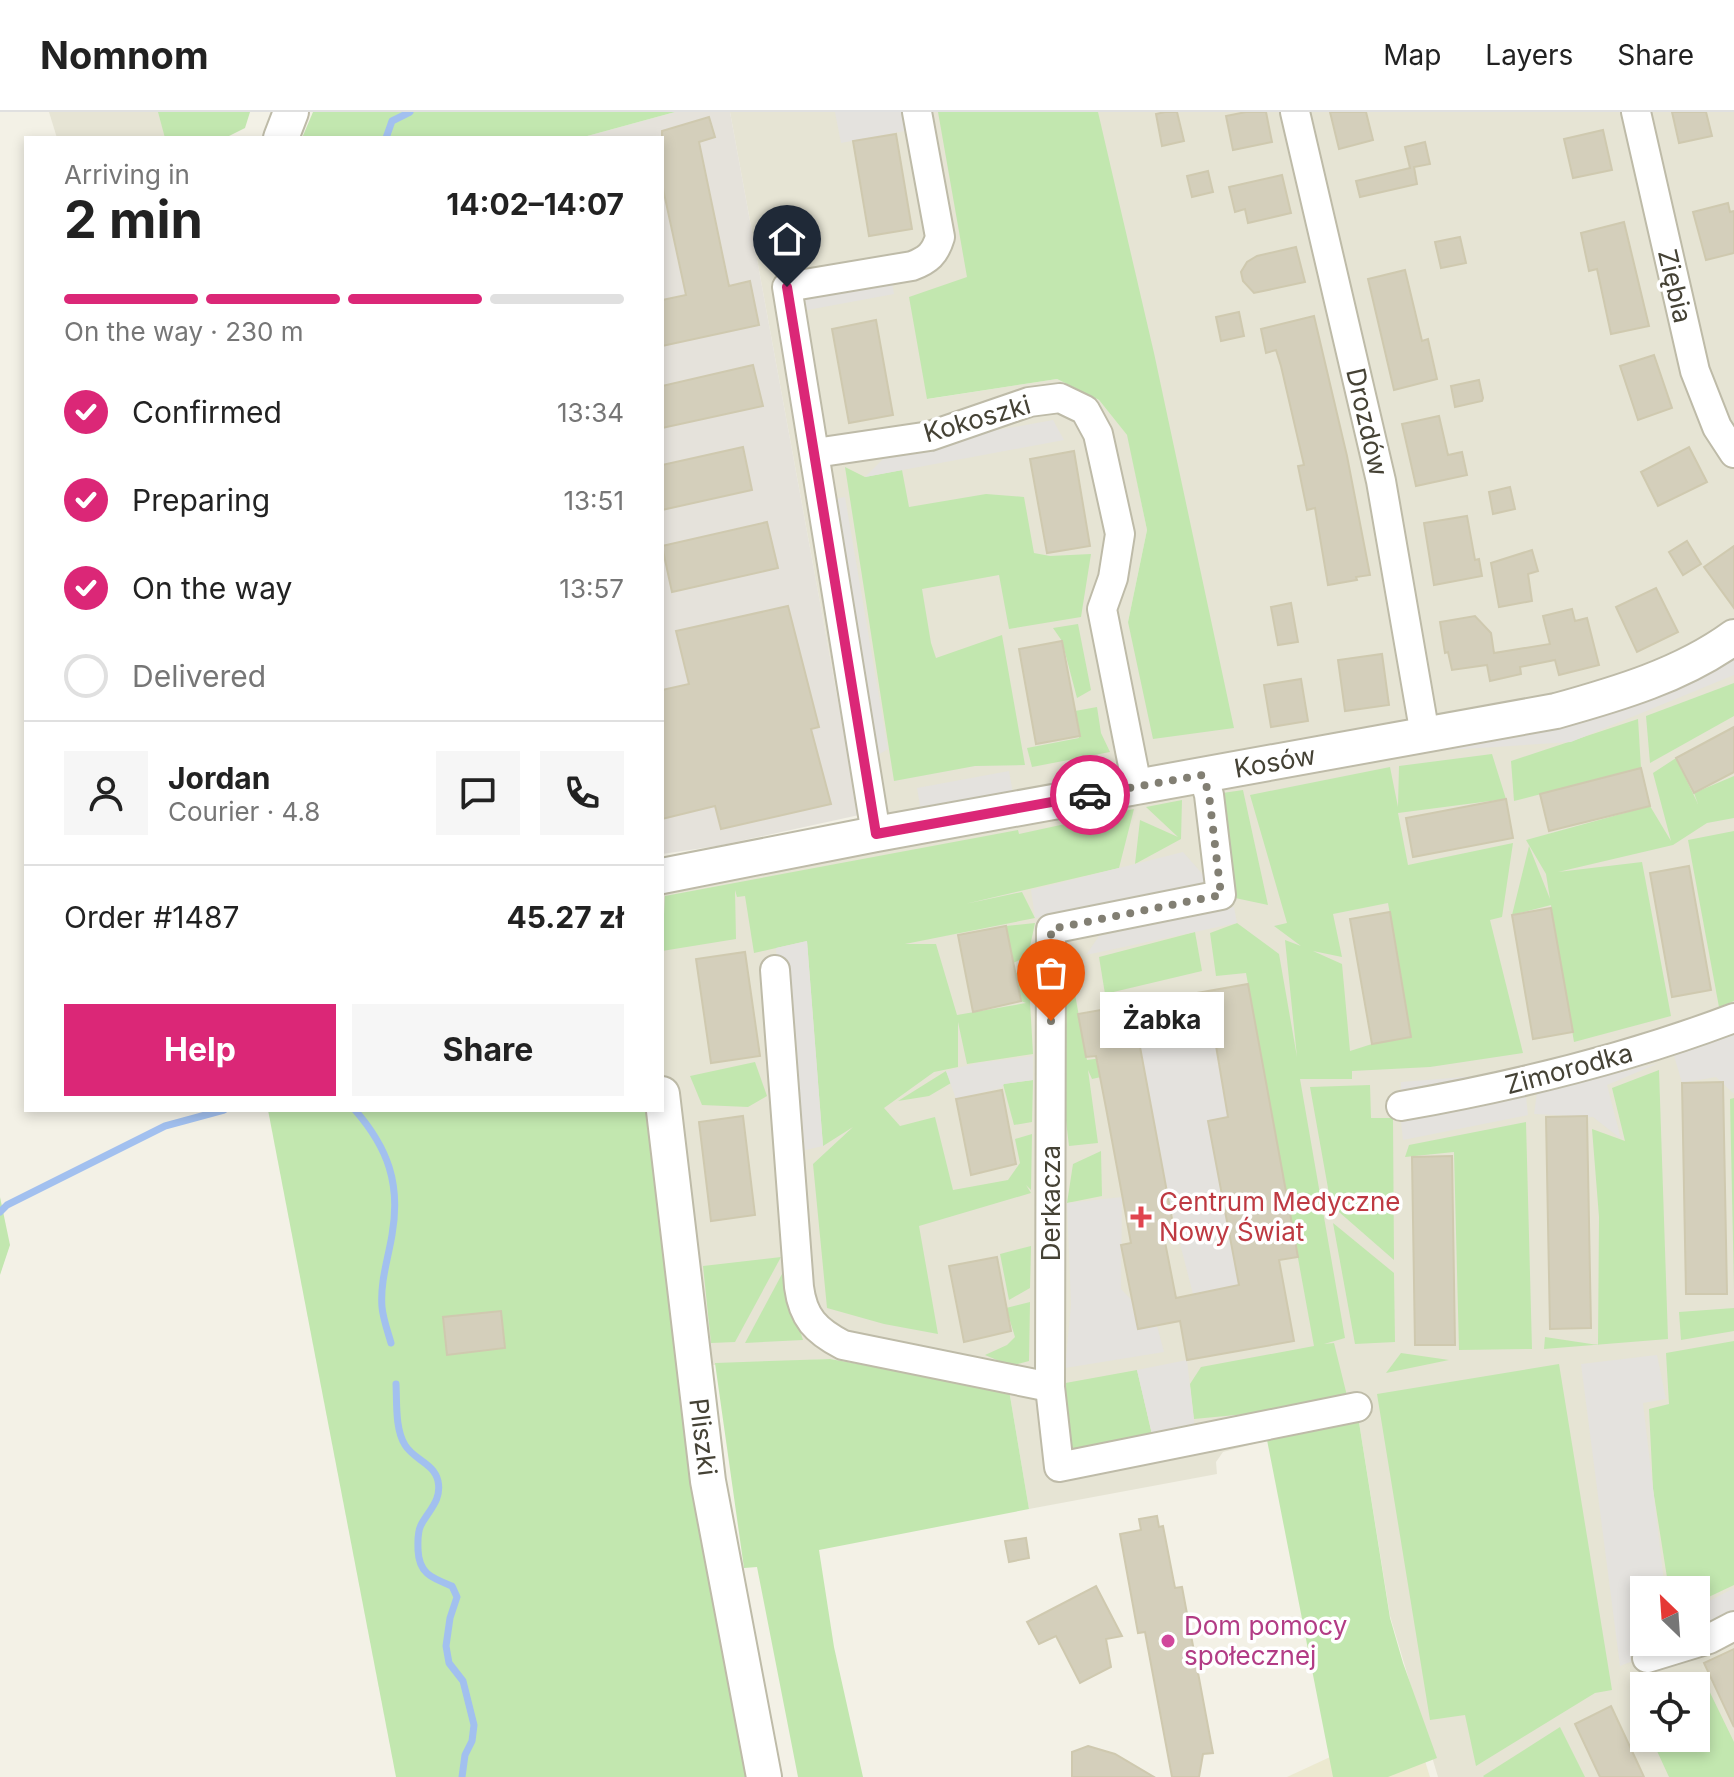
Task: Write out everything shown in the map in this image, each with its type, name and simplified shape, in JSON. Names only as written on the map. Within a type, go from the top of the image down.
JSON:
[{"type":"street","points":[[282,136],[291,112]]},
{"type":"street","points":[[876,834],[787,287],[912,266],[930,257],[936,249],[940,237],[917,112]]},
{"type":"street","name":"Drozdów","points":[[1295,112],[1381,481],[1425,735]]},
{"type":"street","name":"Ziębia","points":[[1636,112],[1695,371],[1717,427],[1734,453]]},
{"type":"street","name":"Kokoszki","points":[[815,453],[930,436],[1029,402],[1060,398],[1085,410],[1098,434],[1120,534],[1113,578],[1102,609],[1137,786]]},
{"type":"street","name":"Kosów","points":[[664,876],[876,834],[1556,711],[1630,690],[1718,649],[1734,637]]},
{"type":"street","name":"Derkacza","points":[[1203,775],[1209,795],[1221,895],[1051,929],[1050,1387],[1059,1467],[1357,1407]]},
{"type":"street","points":[[775,970],[799,1287],[804,1312],[811,1323],[843,1345],[1050,1387]]},
{"type":"street","name":"Zimorodka","points":[[1401,1106],[1548,1077],[1674,1041],[1734,1018]]},
{"type":"street","name":"Pliszki","points":[[664,1111],[708,1481],[764,1777]]},
{"type":"street","points":[[1647,1658],[1709,1639],[1734,1626]]},
{"type":"shaded area","points":[[49,112],[204,112],[210,136],[56,136]]},
{"type":"shaded area","points":[[675,112],[730,112],[859,815],[717,846],[664,854],[664,136],[587,136]]},
{"type":"shaded area","points":[[730,112],[940,112],[973,275],[928,399],[1057,379],[1099,400],[1128,436],[1147,530],[1128,622],[1233,728],[1097,112],[1734,112],[1734,1777],[1438,1777],[1390,1616],[1358,1416],[1223,1452],[1216,1462],[1217,1474],[1029,1509],[1009,1390],[830,1359],[694,1366],[664,1111],[664,876],[875,834],[859,815]]},
{"type":"shaded area","points":[[835,112],[902,112],[905,131],[841,143]]},
{"type":"shaded area","points":[[891,277],[894,294],[802,311],[798,294]]},
{"type":"shaded area","points":[[1053,420],[1064,440],[865,477],[893,449]]},
{"type":"shaded area","points":[[845,497],[888,749],[873,758],[830,500]]},
{"type":"shaded area","points":[[1734,646],[1734,675],[1571,742],[1354,756]]},
{"type":"shaded area","points":[[1009,771],[1013,794],[921,811],[917,788]]},
{"type":"shaded area","points":[[1183,852],[1221,895],[1035,918],[1031,890]]},
{"type":"shaded area","points":[[1234,907],[1237,923],[1086,955],[1099,936]]},
{"type":"shaded area","points":[[807,941],[823,1146],[789,1154],[776,948]]},
{"type":"shaded area","points":[[1734,1009],[1734,1094],[1716,1077],[1682,1083],[1672,1049],[1400,1103],[1401,1082],[1502,1074],[1587,1056]]},
{"type":"shaded area","points":[[1214,1034],[1229,1117],[1243,1285],[1193,1294],[1130,1049]]},
{"type":"shaded area","points":[[1033,1056],[1033,1080],[1004,1084],[1001,1088],[956,1099],[946,1071],[977,1063]]},
{"type":"shaded area","points":[[1659,1063],[1607,1085],[1621,1139],[1593,1117],[1534,1114],[1537,1092]]},
{"type":"shaded area","points":[[1526,1097],[1528,1115],[1403,1140],[1401,1122]]},
{"type":"shaded area","points":[[1122,1197],[1121,1289],[1157,1326],[1164,1352],[1065,1368],[1071,1305],[1067,1203]]},
{"type":"shaded area","points":[[1657,1355],[1666,1399],[1643,1403],[1663,1576],[1630,1576],[1630,1656],[1646,1656],[1620,1666],[1581,1364]]},
{"type":"shaded area","points":[[1187,1360],[1196,1439],[1153,1438],[1137,1370]]},
{"type":"shaded area","points":[[1734,1588],[1734,1612],[1710,1623],[1710,1601]]},
{"type":"shaded area","points":[[1412,1719],[1430,1777],[1287,1777]]},
{"type":"green space","points":[[158,112],[250,112],[245,128],[229,136],[164,136]]},
{"type":"green space","points":[[313,112],[675,112],[587,136],[303,136]]},
{"type":"green space","points":[[938,112],[1098,112],[1154,353],[1234,728],[1153,739],[1128,622],[1147,530],[1127,435],[1099,400],[1057,379],[927,399],[909,297],[967,277]]},
{"type":"green space","points":[[845,467],[865,477],[902,470],[909,507],[986,494],[1024,497],[1034,553],[1050,556],[1091,554],[1081,617],[1009,629],[999,575],[922,589],[936,658],[1002,635],[1025,765],[975,766],[894,781]]},
{"type":"green space","points":[[1078,624],[1091,690],[1077,698],[1062,641],[1053,628]]},
{"type":"green space","points":[[1734,683],[1734,716],[1650,763],[1646,716]]},
{"type":"green space","points":[[1097,707],[1101,733],[1110,752],[1032,767],[1027,748],[1079,738],[1075,711]]},
{"type":"green space","points":[[1638,719],[1641,768],[1514,801],[1511,761]]},
{"type":"green space","points":[[1492,754],[1506,799],[1398,813],[1408,865],[1513,843],[1502,917],[1490,920],[1523,1053],[1430,1067],[1352,1071],[1352,1079],[1300,1079],[1345,1338],[1324,1344],[1334,1343],[1349,1404],[1194,1419],[1190,1384],[1201,1367],[1314,1346],[1246,973],[1216,976],[1210,933],[1237,923],[1279,954],[1297,1057],[1285,940],[1301,946],[1274,926],[1287,923],[1250,795],[1390,767],[1398,807],[1399,766]],"holes":[[[1388,903],[1411,1037],[1350,1051],[1342,964],[1313,951],[1342,957],[1333,914]]]},
{"type":"green space","points":[[1676,758],[1698,804],[1694,793],[1734,776],[1734,818],[1707,823],[1673,845],[1558,872],[1642,862],[1671,1016],[1574,1042],[1551,905],[1512,915],[1529,846],[1550,899],[1546,874],[1526,840],[1650,806],[1671,841],[1653,773]]},
{"type":"green space","points":[[1243,790],[1268,905],[1221,895],[1209,795]]},
{"type":"green space","points":[[1182,800],[1181,839],[1135,864],[1140,820],[1178,837],[1146,807]]},
{"type":"green space","points":[[1134,809],[1119,868],[965,904],[1022,892],[1035,918],[905,944],[936,944],[957,1015],[1026,1003],[1021,1001],[1015,973],[1034,971],[1030,1002],[1033,1054],[967,1064],[958,1022],[958,1067],[934,1072],[884,1108],[900,1126],[935,1117],[953,1190],[1008,1180],[1020,1163],[1015,1139],[1032,1134],[1031,1190],[1026,1185],[1031,1193],[919,1226],[938,1334],[884,1324],[827,1308],[813,1164],[853,1127],[823,1146],[807,941],[754,953],[745,896],[737,897],[735,890],[736,939],[664,951],[665,896],[1018,830],[1019,834]]},
{"type":"green space","points":[[1734,831],[1734,1001],[1719,1007],[1688,840]]},
{"type":"green space","points":[[1035,923],[1028,956],[1013,963],[1006,926]]},
{"type":"green space","points":[[1195,932],[1202,971],[1105,994],[1099,957]]},
{"type":"green space","points":[[1066,945],[1087,1060],[1131,1054],[1133,1070],[1092,1079],[1088,1070],[1098,1143],[1069,1146],[1060,1070]]},
{"type":"green space","points":[[755,1062],[767,1096],[748,1107],[702,1105],[690,1076]]},
{"type":"green space","points":[[1659,1070],[1668,1339],[1598,1345],[1599,1217],[1592,1129],[1625,1141],[1612,1088]]},
{"type":"green space","points":[[946,1071],[951,1083],[929,1096],[898,1101]]},
{"type":"green space","points":[[1033,1080],[1032,1122],[1014,1125],[1003,1084]]},
{"type":"green space","points":[[1370,1085],[1371,1118],[1393,1118],[1394,1260],[1331,1205],[1310,1087]]},
{"type":"green space","points":[[1734,1098],[1734,1289],[1730,1099]]},
{"type":"green space","points":[[268,1112],[649,1112],[749,1777],[396,1777]]},
{"type":"green space","points":[[1526,1122],[1532,1349],[1459,1350],[1454,1152],[1405,1157],[1409,1145]]},
{"type":"green space","points":[[1101,1151],[1102,1196],[1067,1203],[1073,1164]]},
{"type":"green space","points":[[0,1197],[10,1245],[0,1275]]},
{"type":"green space","points":[[1333,1223],[1394,1273],[1395,1342],[1355,1344]]},
{"type":"green space","points":[[1031,1246],[1030,1288],[1009,1300],[1000,1254]]},
{"type":"green space","points":[[781,1257],[735,1342],[711,1343],[703,1266]]},
{"type":"green space","points":[[782,1274],[803,1340],[745,1343]]},
{"type":"green space","points":[[1030,1302],[1029,1361],[1011,1366],[985,1355],[1007,1345],[1015,1337],[1006,1308]]},
{"type":"green space","points":[[1734,1308],[1734,1331],[1681,1340],[1679,1312]]},
{"type":"green space","points":[[1545,1337],[1596,1345],[1544,1349]]},
{"type":"green space","points":[[1734,1341],[1734,1585],[1710,1596],[1710,1576],[1667,1576],[1653,1489],[1649,1409],[1669,1404],[1666,1353]]},
{"type":"green space","points":[[1401,1353],[1449,1360],[1386,1373]]},
{"type":"green space","points":[[830,1359],[1009,1390],[1029,1509],[819,1550],[834,1647],[863,1777],[798,1777],[757,1567],[744,1568],[715,1363]]},
{"type":"green space","points":[[1559,1364],[1612,1690],[1595,1693],[1476,1766],[1465,1715],[1430,1720],[1377,1394]]},
{"type":"green space","points":[[1137,1370],[1155,1448],[1057,1457],[1060,1384]]},
{"type":"green space","points":[[1358,1416],[1390,1618],[1437,1758],[1388,1777],[1333,1777],[1267,1440]]},
{"type":"green space","points":[[1710,1693],[1734,1742],[1734,1777],[1669,1777],[1657,1752],[1710,1752]]},
{"type":"green space","points":[[1560,1727],[1585,1777],[1483,1776]]},
{"type":"building","points":[[1177,112],[1184,141],[1162,146],[1156,114]]},
{"type":"building","points":[[1266,112],[1272,142],[1233,150],[1226,116]]},
{"type":"building","points":[[1330,112],[1366,112],[1373,140],[1339,149]]},
{"type":"building","points":[[1672,112],[1706,112],[1712,136],[1679,143]]},
{"type":"building","points":[[709,117],[715,137],[699,142],[729,286],[750,281],[759,325],[664,346],[664,300],[686,295],[664,193],[662,131]]},
{"type":"building","points":[[1603,130],[1612,170],[1573,178],[1564,139]]},
{"type":"building","points":[[896,134],[912,229],[869,236],[853,141]]},
{"type":"building","points":[[1425,142],[1430,164],[1414,167],[1417,184],[1360,197],[1356,181],[1410,168],[1405,147]]},
{"type":"building","points":[[1208,171],[1213,192],[1192,197],[1187,176]]},
{"type":"building","points":[[1282,175],[1291,213],[1248,223],[1245,209],[1235,212],[1229,187]]},
{"type":"building","points":[[1728,203],[1730,212],[1734,211],[1734,253],[1706,260],[1693,212]]},
{"type":"building","points":[[1624,222],[1649,326],[1611,334],[1597,269],[1589,271],[1581,233]]},
{"type":"building","points":[[1460,237],[1466,263],[1441,268],[1435,242]]},
{"type":"building","points":[[1296,247],[1305,282],[1254,293],[1243,281],[1241,272],[1247,262],[1257,256]]},
{"type":"building","points":[[1405,270],[1422,341],[1428,339],[1437,379],[1394,390],[1368,279]]},
{"type":"building","points":[[1239,312],[1244,336],[1221,341],[1216,317]]},
{"type":"building","points":[[1314,316],[1347,456],[1370,575],[1328,585],[1315,508],[1307,510],[1298,466],[1304,465],[1281,366],[1276,350],[1266,353],[1261,329]]},
{"type":"building","points":[[876,320],[893,415],[849,423],[832,329]]},
{"type":"building","points":[[1654,355],[1672,408],[1638,420],[1620,366]]},
{"type":"building","points":[[753,365],[763,406],[664,428],[664,386]]},
{"type":"building","points":[[1479,380],[1482,401],[1455,407],[1451,386]]},
{"type":"building","points":[[1439,416],[1448,455],[1462,452],[1467,475],[1416,486],[1402,424]]},
{"type":"building","points":[[743,447],[752,490],[664,510],[664,465]]},
{"type":"building","points":[[1689,447],[1707,482],[1658,506],[1641,472]]},
{"type":"building","points":[[1074,451],[1090,546],[1047,553],[1030,459]]},
{"type":"building","points":[[1510,487],[1515,509],[1493,514],[1489,492]]},
{"type":"building","points":[[1467,516],[1475,560],[1479,559],[1482,576],[1434,585],[1424,523]]},
{"type":"building","points":[[767,522],[778,568],[672,592],[664,546]]},
{"type":"building","points":[[1687,541],[1701,564],[1683,575],[1669,552]]},
{"type":"building","points":[[1734,546],[1734,608],[1704,567]]},
{"type":"building","points":[[1532,550],[1538,571],[1528,574],[1532,601],[1499,607],[1491,563]]},
{"type":"building","points":[[1656,588],[1678,632],[1637,652],[1616,607]]},
{"type":"building","points":[[1291,603],[1298,642],[1278,645],[1271,607]]},
{"type":"building","points":[[788,606],[819,727],[811,729],[831,804],[721,829],[715,806],[664,819],[664,690],[689,684],[676,631]]},
{"type":"building","points":[[1572,609],[1575,621],[1587,618],[1599,665],[1559,675],[1555,660],[1520,667],[1521,674],[1490,681],[1487,665],[1452,670],[1448,652],[1445,653],[1440,622],[1475,616],[1491,633],[1494,653],[1550,644],[1543,616]]},
{"type":"building","points":[[1062,641],[1080,736],[1036,744],[1019,649]]},
{"type":"building","points":[[1382,654],[1389,705],[1345,711],[1338,660]]},
{"type":"building","points":[[1301,679],[1308,721],[1271,727],[1264,685]]},
{"type":"building","points":[[1734,727],[1734,772],[1694,793],[1676,758]]},
{"type":"building","points":[[1641,768],[1650,806],[1549,831],[1540,794]]},
{"type":"building","points":[[1506,799],[1513,838],[1413,857],[1406,818]]},
{"type":"building","points":[[1689,866],[1711,990],[1672,997],[1650,873]]},
{"type":"building","points":[[1551,908],[1573,1032],[1533,1039],[1512,915]]},
{"type":"building","points":[[1390,912],[1411,1037],[1372,1044],[1350,919]]},
{"type":"building","points":[[1006,926],[1021,1001],[973,1012],[958,935]]},
{"type":"building","points":[[745,952],[760,1056],[711,1063],[696,959]]},
{"type":"building","points":[[1248,984],[1298,1257],[1279,1260],[1294,1341],[1187,1360],[1180,1321],[1138,1329],[1121,1245],[1131,1243],[1106,1108],[1096,1056],[1086,1057],[1078,1014]],"holes":[[[1214,1034],[1228,1117],[1208,1121],[1239,1285],[1176,1298],[1164,1237],[1175,1235],[1140,1047]]]},
{"type":"building","points":[[1723,1082],[1727,1294],[1686,1294],[1682,1083]]},
{"type":"building","points":[[1002,1090],[1016,1164],[971,1175],[956,1099]]},
{"type":"building","points":[[743,1116],[755,1215],[711,1221],[699,1122]]},
{"type":"building","points":[[1587,1116],[1591,1328],[1550,1329],[1546,1117]]},
{"type":"building","points":[[1452,1156],[1455,1345],[1415,1345],[1412,1157]]},
{"type":"building","points":[[997,1257],[1011,1331],[964,1342],[949,1266]]},
{"type":"building","points":[[501,1311],[505,1348],[447,1355],[443,1317]]},
{"type":"building","points":[[1157,1516],[1159,1527],[1163,1526],[1175,1588],[1182,1587],[1213,1753],[1203,1754],[1199,1777],[1172,1777],[1145,1632],[1138,1633],[1120,1534],[1141,1530],[1139,1519]]},
{"type":"building","points":[[1026,1538],[1029,1558],[1009,1562],[1005,1541]]},
{"type":"building","points":[[1096,1586],[1122,1636],[1106,1639],[1111,1667],[1080,1683],[1056,1636],[1039,1644],[1027,1622]]},
{"type":"building","points":[[1734,1649],[1734,1727],[1710,1672],[1704,1663]]},
{"type":"building","points":[[1611,1706],[1644,1777],[1600,1777],[1575,1724]]},
{"type":"building","points":[[1088,1746],[1115,1754],[1154,1777],[1072,1777],[1072,1752]]},
{"type":"waterway","points":[[387,136],[392,121],[410,112]]},
{"type":"waterway","points":[[0,1212],[7,1205],[165,1126],[217,1112]]},
{"type":"waterway","points":[[357,1112],[384,1153],[393,1183],[394,1217],[382,1298],[383,1316],[391,1343]]},
{"type":"waterway","points":[[396,1384],[397,1416],[402,1439],[409,1450],[432,1470],[438,1481],[436,1499],[419,1531],[418,1550],[424,1570],[452,1586],[457,1597],[446,1646],[449,1663],[463,1681],[474,1725],[462,1777]]},
{"type":"way so far","points":[[1051,1021],[1051,929],[1221,895],[1209,795],[1203,775],[1090,795]]},
{"type":"place","name":"Żabka","points":[[1051,1021]]},
{"type":"place","name":"Centrum Medyczne Nowy Świat","points":[[1141,1217]]},
{"type":"place","name":"Dom pomocy społecznej","points":[[1168,1641]]},
{"type":"route","points":[[787,287],[876,834],[1090,795]]}]
